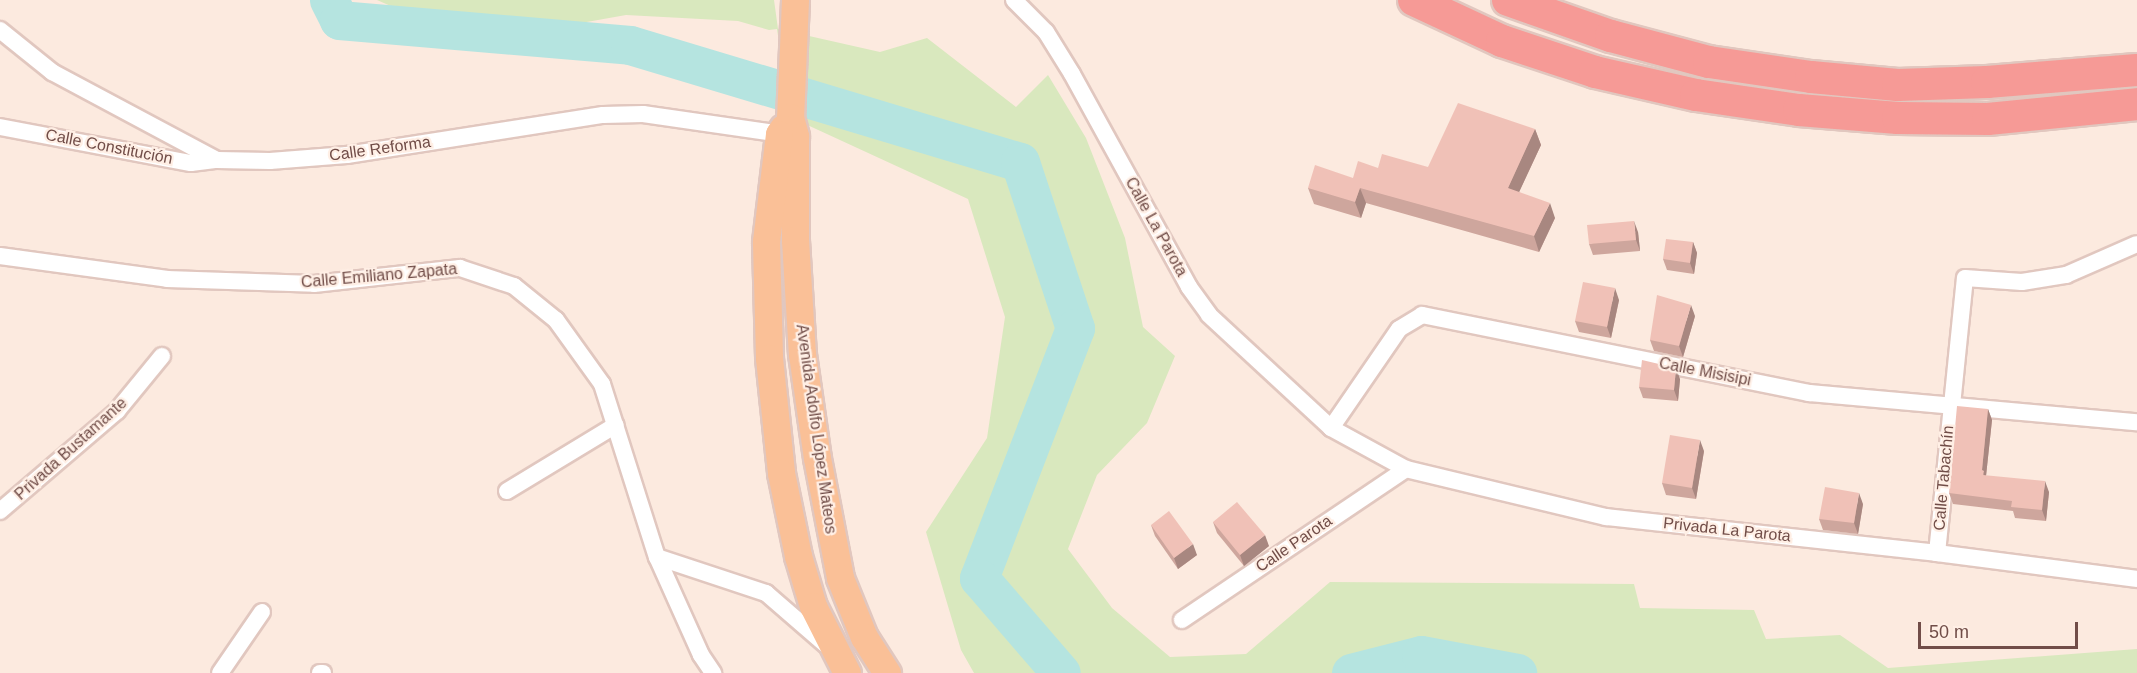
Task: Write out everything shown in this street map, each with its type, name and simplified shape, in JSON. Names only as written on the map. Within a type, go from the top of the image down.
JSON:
[{"type":"highway","points":[[1414,0],[1502,41],[1595,72],[1696,95],[1799,110],[1898,118],[1988,119],[2137,104]]},
{"type":"highway","points":[[1508,0],[1611,36],[1710,62],[1811,76],[1898,85],[1987,82],[2137,70]]},
{"type":"main road","points":[[789,122],[795,0]]},
{"type":"main road","name":"Avenida Adolfo López Mateos","points":[[789,122],[766,242],[772,381],[782,473],[798,556],[813,606],[840,663]]},
{"type":"main road","name":"Avenida Adolfo López Mateos","points":[[789,122],[801,343],[817,458],[840,578],[864,637],[887,673]]},
{"type":"street","name":"Calle La Parota","points":[[1014,0],[1046,32],[1067,65],[1189,287],[1209,315],[1331,428]]},
{"type":"street","name":"Calle Reforma","points":[[0,30],[52,72],[218,160],[270,162],[347,155],[603,115],[643,114],[789,122]]},
{"type":"street","name":"Calle Constitución","points":[[0,127],[191,163],[218,160]]},
{"type":"street","name":"Calle Tabachín","points":[[1937,553],[1965,278],[2022,282],[2066,275],[2137,244]]},
{"type":"street","name":"Calle Emiliano Zapata","points":[[0,256],[167,279],[314,284],[460,268],[514,286],[556,320],[602,384],[657,557],[701,655],[712,673]]},
{"type":"street","name":"Calle Misisipi","points":[[1331,428],[1399,329],[1422,315],[1809,393],[1951,403],[2137,422]]},
{"type":"street","name":"Privada Bustamante","points":[[0,511],[117,411],[162,356]]},
{"type":"street","points":[[507,491],[616,425]]},
{"type":"street","name":"Privada La Parota","points":[[1331,428],[1406,469],[1606,517],[1937,553],[2137,579]]},
{"type":"street","name":"Calle Parota","points":[[1182,620],[1406,469]]},
{"type":"street","points":[[657,557],[766,593],[840,663]]},
{"type":"street","points":[[220,673],[262,612]]},
{"type":"green space","points":[[377,0],[774,0],[778,29],[880,52],[927,38],[1016,107],[1048,75],[1086,138],[1125,238],[1143,327],[1175,356],[1147,423],[1097,475],[1068,549],[1112,608],[1170,657],[1246,654],[1330,582],[1634,584],[1640,608],[1754,610],[1766,639],[1840,635],[1888,668],[2137,649],[2137,673],[974,673],[961,650],[926,532],[987,438],[1005,317],[968,199],[790,117],[777,29],[769,30],[738,21],[626,15],[525,33],[418,18]]},
{"type":"building","points":[[1458,103],[1535,129],[1508,188],[1550,203],[1534,236],[1360,188],[1355,202],[1308,188],[1315,165],[1353,178],[1358,161],[1378,168],[1382,154],[1428,167]]},
{"type":"building","points":[[1634,221],[1636,240],[1589,244],[1587,225]]},
{"type":"building","points":[[1666,239],[1693,242],[1690,263],[1663,259]]},
{"type":"building","points":[[1583,282],[1615,288],[1607,327],[1575,321]]},
{"type":"building","points":[[1657,295],[1691,305],[1679,346],[1650,340]]},
{"type":"building","points":[[1642,360],[1676,368],[1674,390],[1639,387]]},
{"type":"building","points":[[1957,406],[1988,409],[1983,475],[2045,481],[2042,510],[2011,507],[2012,501],[1949,493]]},
{"type":"building","points":[[1670,435],[1700,440],[1692,488],[1662,483]]},
{"type":"building","points":[[1825,487],[1859,493],[1854,523],[1819,519]]},
{"type":"building","points":[[1237,502],[1265,535],[1240,555],[1213,522]]},
{"type":"building","points":[[1169,511],[1193,544],[1174,558],[1151,525]]},
{"type":"waterway","points":[[329,0],[339,20],[630,45],[1020,162],[1075,328],[979,578],[1061,673]]},
{"type":"waterway","points":[[1351,673],[1421,655],[1517,673]]}]
